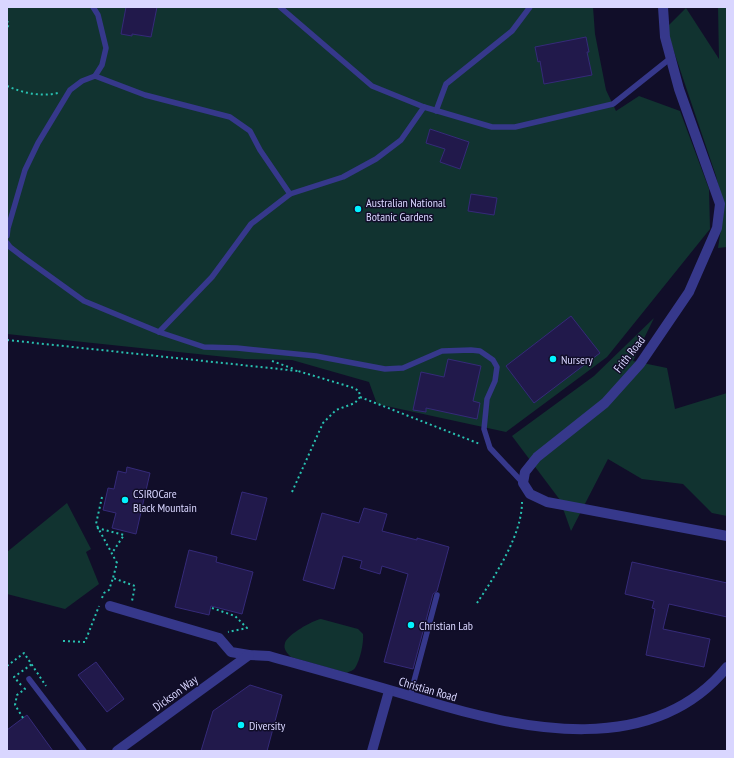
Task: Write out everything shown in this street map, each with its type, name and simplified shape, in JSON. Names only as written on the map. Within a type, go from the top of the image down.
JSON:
[{"type":"street","name":"Frith Road","points":[[523,483],[525,472],[537,457],[605,403],[640,364],[689,292],[717,228],[720,204],[679,89],[666,37],[664,7]]},
{"type":"street","points":[[523,483],[530,494],[547,502],[727,536]]},
{"type":"street","name":"Christian Road","points":[[110,606],[219,638],[231,652],[248,656],[269,656],[530,732],[581,739]]},
{"type":"street","name":"Dickson Way","points":[[117,751],[248,656]]},
{"type":"street","points":[[666,724],[682,715],[702,699],[719,681],[727,668]]},
{"type":"street","points":[[372,751],[389,691]]},
{"type":"lane","points":[[7,236],[25,170],[38,143],[70,90],[82,81],[95,76],[102,65],[106,48],[98,15],[92,7]]},
{"type":"lane","points":[[280,7],[372,86],[424,107],[492,127],[515,127],[613,104],[672,57]]},
{"type":"lane","points":[[436,111],[446,84],[512,31],[530,7]]},
{"type":"lane","points":[[95,76],[145,95],[230,117],[250,131],[263,155],[290,194]]},
{"type":"lane","points":[[159,332],[212,277],[251,224],[290,194],[343,177],[376,159],[401,140],[424,107]]},
{"type":"lane","points":[[7,243],[23,257],[84,301],[159,332],[204,347],[237,348],[316,356],[386,369],[403,368],[442,352],[471,350],[480,351],[493,360],[497,367],[495,381],[487,399],[484,429],[490,448],[523,483]]},
{"type":"lane","points":[[410,696],[437,595]]},
{"type":"lane","points":[[29,679],[84,751]]},
{"type":"path","points":[[7,21],[7,28]]},
{"type":"path","points":[[7,86],[21,92],[49,95],[70,90]]},
{"type":"path","points":[[7,340],[298,371]]},
{"type":"path","points":[[266,359],[298,371],[354,388],[359,391],[360,397],[355,403],[336,410],[323,423],[292,492]]},
{"type":"path","points":[[360,397],[490,448]]},
{"type":"path","points":[[477,604],[493,580],[510,546],[522,513],[523,483]]},
{"type":"path","points":[[63,641],[85,642],[104,593],[109,590],[114,578],[117,563],[96,524],[102,497]]},
{"type":"path","points":[[97,528],[124,535],[112,553]]},
{"type":"path","points":[[114,578],[135,586],[132,601],[133,606]]},
{"type":"path","points":[[100,604],[110,606]]},
{"type":"path","points":[[212,608],[235,616],[247,628],[227,632]]},
{"type":"path","points":[[23,718],[15,705],[17,696],[25,689],[14,677],[32,664]]},
{"type":"green space","name":"Australian National Botanic Gardens","points":[[7,7],[593,7],[595,34],[606,90],[616,111],[639,96],[680,111],[709,189],[710,229],[607,357],[506,432],[377,404],[369,382],[292,360],[245,359],[7,334]]},
{"type":"green space","points":[[718,7],[727,7],[727,247],[718,248],[724,209],[716,176],[666,28],[686,8],[719,59]]},
{"type":"green space","points":[[654,318],[633,361],[667,368],[675,409],[727,393],[727,516],[712,513],[683,484],[642,479],[608,459],[571,531],[560,500],[512,436],[594,376]]},
{"type":"green space","points":[[67,503],[91,549],[86,552],[99,584],[65,609],[7,594],[7,552]]},
{"type":"green space","points":[[321,619],[358,629],[363,634],[363,642],[357,665],[354,669],[347,673],[291,657],[286,651],[285,643],[290,636],[307,625]]},
{"type":"building","points":[[126,7],[157,7],[151,37],[121,34]]},
{"type":"building","points":[[586,37],[589,52],[587,52],[592,75],[544,84],[540,61],[538,62],[535,47]]},
{"type":"building","points":[[430,129],[469,142],[460,169],[440,162],[445,149],[426,143]]},
{"type":"building","points":[[471,194],[497,198],[494,215],[468,211]]},
{"type":"building","name":"Nursery","points":[[571,316],[600,353],[534,403],[506,366]]},
{"type":"building","points":[[448,359],[481,366],[473,401],[480,403],[477,419],[426,408],[426,412],[413,410],[421,372],[444,377]]},
{"type":"building","name":"CSIROCare Black Mountain","points":[[127,467],[150,473],[136,534],[112,528],[116,513],[103,510],[108,488],[114,489],[118,471],[126,473]]},
{"type":"building","points":[[242,492],[267,498],[256,540],[231,534]]},
{"type":"building","name":"Christian Lab","points":[[364,508],[387,514],[382,531],[417,540],[417,538],[449,547],[437,591],[433,594],[413,669],[384,662],[408,574],[382,566],[380,574],[360,568],[362,561],[343,556],[334,589],[303,580],[322,513],[359,523]]},
{"type":"building","points":[[189,550],[217,557],[216,562],[253,572],[242,614],[211,606],[209,615],[175,607]]},
{"type":"building","points":[[632,562],[727,583],[727,617],[669,604],[663,629],[710,639],[704,667],[646,655],[655,609],[652,608],[654,601],[625,594]]},
{"type":"building","points":[[96,662],[124,699],[107,712],[78,675]]},
{"type":"building","name":"Diversity","points":[[250,685],[282,695],[267,751],[201,751],[213,711]]},
{"type":"building","points":[[27,715],[53,751],[7,751],[7,730]]},
{"type":"place","name":"Australian National Botanic Gardens","points":[[358,209]]},
{"type":"place","name":"Nursery","points":[[553,359]]},
{"type":"place","name":"CSIROCare Black Mountain","points":[[125,500]]},
{"type":"place","name":"Christian Lab","points":[[411,625]]},
{"type":"place","name":"Diversity","points":[[241,725]]}]
